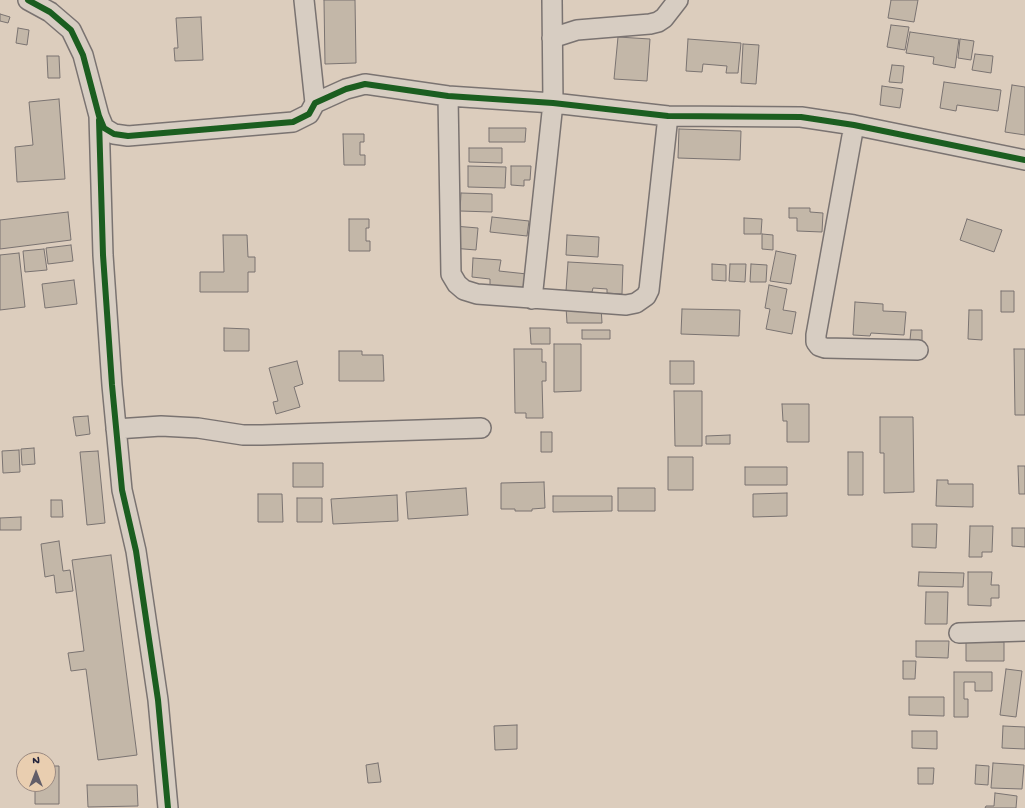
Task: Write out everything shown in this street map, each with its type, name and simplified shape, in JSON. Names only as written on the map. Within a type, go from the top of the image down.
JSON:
[{"type":"street","points":[[28,0],[50,12],[71,30],[83,55],[99,116],[104,128],[114,134],[128,136],[293,122],[309,114],[315,103],[304,0]]},
{"type":"street","points":[[532,299],[553,103],[552,0]]},
{"type":"street","points":[[552,38],[577,30],[650,24],[658,22],[667,15],[678,0]]},
{"type":"street","points":[[315,103],[346,89],[365,84],[448,96],[553,103],[668,116],[801,117],[854,125],[1025,160]]},
{"type":"street","points":[[448,96],[451,274],[457,284],[464,290],[477,294],[626,305],[636,303],[646,296],[649,290],[668,116]]},
{"type":"street","points":[[99,116],[103,255],[122,490],[136,551],[158,700],[168,808]]},
{"type":"street","points":[[854,125],[816,335],[816,342],[819,346],[826,348],[918,350]]},
{"type":"street","points":[[116,429],[161,426],[198,428],[243,435],[262,435],[481,428]]},
{"type":"street","points":[[959,633],[1025,631]]},
{"type":"building","points":[[324,0],[355,0],[356,63],[325,64]]},
{"type":"building","points":[[891,0],[918,0],[914,22],[888,18]]},
{"type":"building","points":[[0,14],[10,17],[8,23],[0,21]]},
{"type":"building","points":[[201,17],[203,60],[175,61],[174,48],[178,48],[176,18]]},
{"type":"building","points":[[891,25],[909,27],[905,50],[887,47]]},
{"type":"building","points":[[18,28],[29,30],[27,45],[16,43]]},
{"type":"building","points":[[910,32],[959,39],[955,68],[933,64],[934,57],[906,53]]},
{"type":"building","points":[[618,37],[650,39],[647,81],[614,79]]},
{"type":"building","points":[[688,39],[741,43],[738,73],[726,73],[727,66],[703,64],[702,72],[686,71]]},
{"type":"building","points":[[960,39],[974,41],[971,60],[958,58]]},
{"type":"building","points":[[743,44],[759,45],[756,84],[741,83]]},
{"type":"building","points":[[975,54],[993,56],[991,73],[972,70]]},
{"type":"building","points":[[47,56],[59,56],[60,78],[48,78]]},
{"type":"building","points":[[892,65],[904,66],[902,83],[889,82]]},
{"type":"building","points":[[944,82],[1001,90],[998,111],[957,105],[956,111],[940,108]]},
{"type":"building","points":[[1012,85],[1025,87],[1025,135],[1005,132]]},
{"type":"building","points":[[882,86],[903,89],[900,108],[880,105]]},
{"type":"building","points":[[59,99],[65,179],[17,182],[15,147],[33,145],[29,102]]},
{"type":"building","points":[[489,128],[526,128],[525,142],[489,142]]},
{"type":"building","points":[[679,129],[741,131],[740,160],[678,158]]},
{"type":"building","points":[[343,134],[364,134],[364,142],[360,142],[360,155],[365,155],[365,165],[344,165]]},
{"type":"building","points":[[469,148],[502,148],[502,163],[469,162]]},
{"type":"building","points":[[468,166],[506,167],[505,188],[468,187]]},
{"type":"building","points":[[511,166],[531,166],[530,180],[524,180],[524,186],[511,185]]},
{"type":"building","points":[[461,193],[492,194],[492,212],[460,211]]},
{"type":"building","points":[[789,208],[810,208],[810,212],[823,213],[822,232],[797,231],[797,218],[789,218]]},
{"type":"building","points":[[68,212],[71,240],[0,249],[0,220]]},
{"type":"building","points":[[492,217],[529,221],[527,236],[490,232]]},
{"type":"building","points":[[744,218],[762,219],[761,234],[744,234]]},
{"type":"building","points":[[349,219],[369,219],[369,228],[366,228],[366,241],[370,241],[370,251],[349,251]]},
{"type":"building","points":[[967,219],[1002,230],[994,252],[960,240]]},
{"type":"building","points":[[454,226],[478,228],[476,250],[452,248]]},
{"type":"building","points":[[762,234],[773,235],[773,250],[762,249]]},
{"type":"building","points":[[223,235],[247,235],[248,257],[255,257],[255,272],[248,272],[248,292],[200,292],[200,272],[224,272]]},
{"type":"building","points":[[567,235],[599,237],[598,257],[566,255]]},
{"type":"building","points":[[71,245],[73,261],[48,264],[46,248]]},
{"type":"building","points":[[44,249],[47,270],[25,272],[23,251]]},
{"type":"building","points":[[776,251],[796,255],[791,284],[770,281]]},
{"type":"building","points":[[19,253],[25,307],[0,310],[0,255]]},
{"type":"building","points":[[473,258],[501,260],[499,271],[527,274],[526,290],[490,287],[490,279],[472,277]]},
{"type":"building","points":[[568,262],[623,265],[622,294],[607,293],[607,289],[593,288],[592,292],[566,291]]},
{"type":"building","points":[[712,264],[726,265],[726,281],[712,280]]},
{"type":"building","points":[[730,264],[746,264],[745,282],[729,281]]},
{"type":"building","points":[[751,264],[767,265],[766,282],[750,282]]},
{"type":"building","points":[[74,280],[77,304],[45,308],[42,284]]},
{"type":"building","points":[[769,285],[787,289],[783,310],[796,312],[792,334],[766,329],[770,309],[765,308]]},
{"type":"building","points":[[1001,291],[1014,291],[1014,312],[1001,312]]},
{"type":"building","points":[[855,302],[883,304],[883,311],[906,312],[904,335],[871,333],[870,336],[853,335]]},
{"type":"building","points":[[566,307],[601,307],[602,323],[567,323]]},
{"type":"building","points":[[682,309],[740,310],[739,336],[681,334]]},
{"type":"building","points":[[969,310],[982,310],[982,340],[968,339]]},
{"type":"building","points":[[224,328],[249,329],[249,351],[224,351]]},
{"type":"building","points":[[530,328],[550,328],[550,344],[531,344]]},
{"type":"building","points":[[582,330],[610,330],[610,339],[582,339]]},
{"type":"building","points":[[911,330],[922,330],[922,341],[910,340]]},
{"type":"building","points":[[554,344],[581,344],[581,391],[554,392]]},
{"type":"building","points":[[514,349],[542,349],[542,362],[546,362],[546,381],[542,381],[543,418],[526,418],[526,413],[515,413]]},
{"type":"building","points":[[1014,349],[1025,349],[1025,415],[1015,415]]},
{"type":"building","points":[[339,351],[362,351],[362,355],[383,355],[384,381],[339,381]]},
{"type":"building","points":[[297,361],[303,384],[294,387],[300,407],[276,414],[273,402],[278,401],[269,368]]},
{"type":"building","points":[[670,361],[694,361],[694,384],[670,384]]},
{"type":"building","points":[[674,391],[702,391],[702,446],[675,446]]},
{"type":"building","points":[[782,404],[809,404],[809,442],[787,442],[787,421],[783,421]]},
{"type":"building","points":[[88,416],[90,434],[76,436],[73,417]]},
{"type":"building","points":[[880,417],[913,417],[914,492],[884,493],[884,453],[880,453]]},
{"type":"building","points":[[541,432],[552,432],[552,452],[541,452]]},
{"type":"building","points":[[730,435],[730,444],[706,444],[706,436]]},
{"type":"building","points":[[34,448],[35,464],[22,465],[21,449]]},
{"type":"building","points":[[19,450],[20,472],[3,473],[2,451]]},
{"type":"building","points":[[98,451],[105,523],[87,525],[80,452]]},
{"type":"building","points":[[848,452],[863,452],[863,495],[848,495]]},
{"type":"building","points":[[668,457],[693,457],[693,490],[668,490]]},
{"type":"building","points":[[293,463],[323,463],[323,487],[293,487]]},
{"type":"building","points":[[1018,466],[1025,466],[1025,494],[1019,494]]},
{"type":"building","points":[[745,467],[787,467],[787,485],[745,485]]},
{"type":"building","points":[[937,480],[948,480],[948,484],[973,484],[973,507],[936,506]]},
{"type":"building","points":[[544,482],[545,508],[532,509],[532,511],[501,509],[501,483]]},
{"type":"building","points":[[466,488],[468,515],[408,519],[406,492]]},
{"type":"building","points":[[618,488],[655,488],[655,511],[618,511]]},
{"type":"building","points":[[787,493],[787,516],[753,517],[753,494]]},
{"type":"building","points":[[258,494],[282,494],[283,522],[258,522]]},
{"type":"building","points":[[397,495],[398,521],[333,524],[331,499]]},
{"type":"building","points":[[553,496],[612,496],[612,511],[553,512]]},
{"type":"building","points":[[297,498],[322,498],[322,522],[297,522]]},
{"type":"building","points":[[51,500],[62,500],[63,517],[51,517]]},
{"type":"building","points":[[21,517],[21,530],[0,530],[0,518]]},
{"type":"building","points":[[912,524],[937,524],[936,548],[912,547]]},
{"type":"building","points":[[970,526],[993,526],[992,552],[982,552],[982,557],[969,557]]},
{"type":"building","points":[[1012,528],[1025,528],[1025,547],[1012,546]]},
{"type":"building","points":[[59,541],[63,571],[70,570],[73,591],[56,593],[54,575],[45,577],[41,544]]},
{"type":"building","points":[[111,555],[137,755],[98,760],[86,669],[71,671],[68,653],[84,651],[72,560]]},
{"type":"building","points":[[919,572],[964,573],[963,587],[918,586]]},
{"type":"building","points":[[968,572],[992,572],[991,585],[999,585],[999,598],[991,598],[991,606],[968,605]]},
{"type":"building","points":[[926,592],[948,592],[947,624],[925,624]]},
{"type":"building","points":[[916,641],[949,641],[948,658],[916,657]]},
{"type":"building","points":[[966,642],[1004,642],[1004,661],[966,661]]},
{"type":"building","points":[[903,661],[916,661],[915,679],[903,679]]},
{"type":"building","points":[[1006,669],[1022,671],[1016,717],[1000,715]]},
{"type":"building","points":[[954,672],[992,672],[992,691],[975,691],[975,682],[964,682],[964,699],[968,699],[968,717],[954,717]]},
{"type":"building","points":[[909,697],[944,697],[944,716],[909,715]]},
{"type":"building","points":[[517,725],[517,749],[495,750],[494,726]]},
{"type":"building","points":[[1003,726],[1025,727],[1025,749],[1002,748]]},
{"type":"building","points":[[912,731],[937,731],[937,749],[912,748]]},
{"type":"building","points":[[378,763],[381,782],[368,783],[366,765]]},
{"type":"building","points":[[993,763],[1024,765],[1022,789],[991,788]]},
{"type":"building","points":[[976,765],[989,766],[988,785],[975,784]]},
{"type":"building","points":[[56,766],[59,766],[59,804],[35,804],[35,792],[56,792]]},
{"type":"building","points":[[918,768],[934,768],[933,784],[918,784]]},
{"type":"building","points":[[87,785],[137,785],[138,806],[88,807]]},
{"type":"building","points":[[995,793],[1017,796],[1016,808],[985,808],[986,806],[994,806]]},
{"type":"cycle path","points":[[28,0],[50,12],[71,30],[83,55],[99,116],[104,128],[114,134],[128,136],[293,122],[309,114],[315,103],[346,89],[365,84],[448,96],[553,103],[668,116],[801,117],[854,125],[1025,160]]},
{"type":"cycle path","points":[[99,120],[103,255],[112,385],[122,490],[136,551],[158,700],[168,808]]}]
